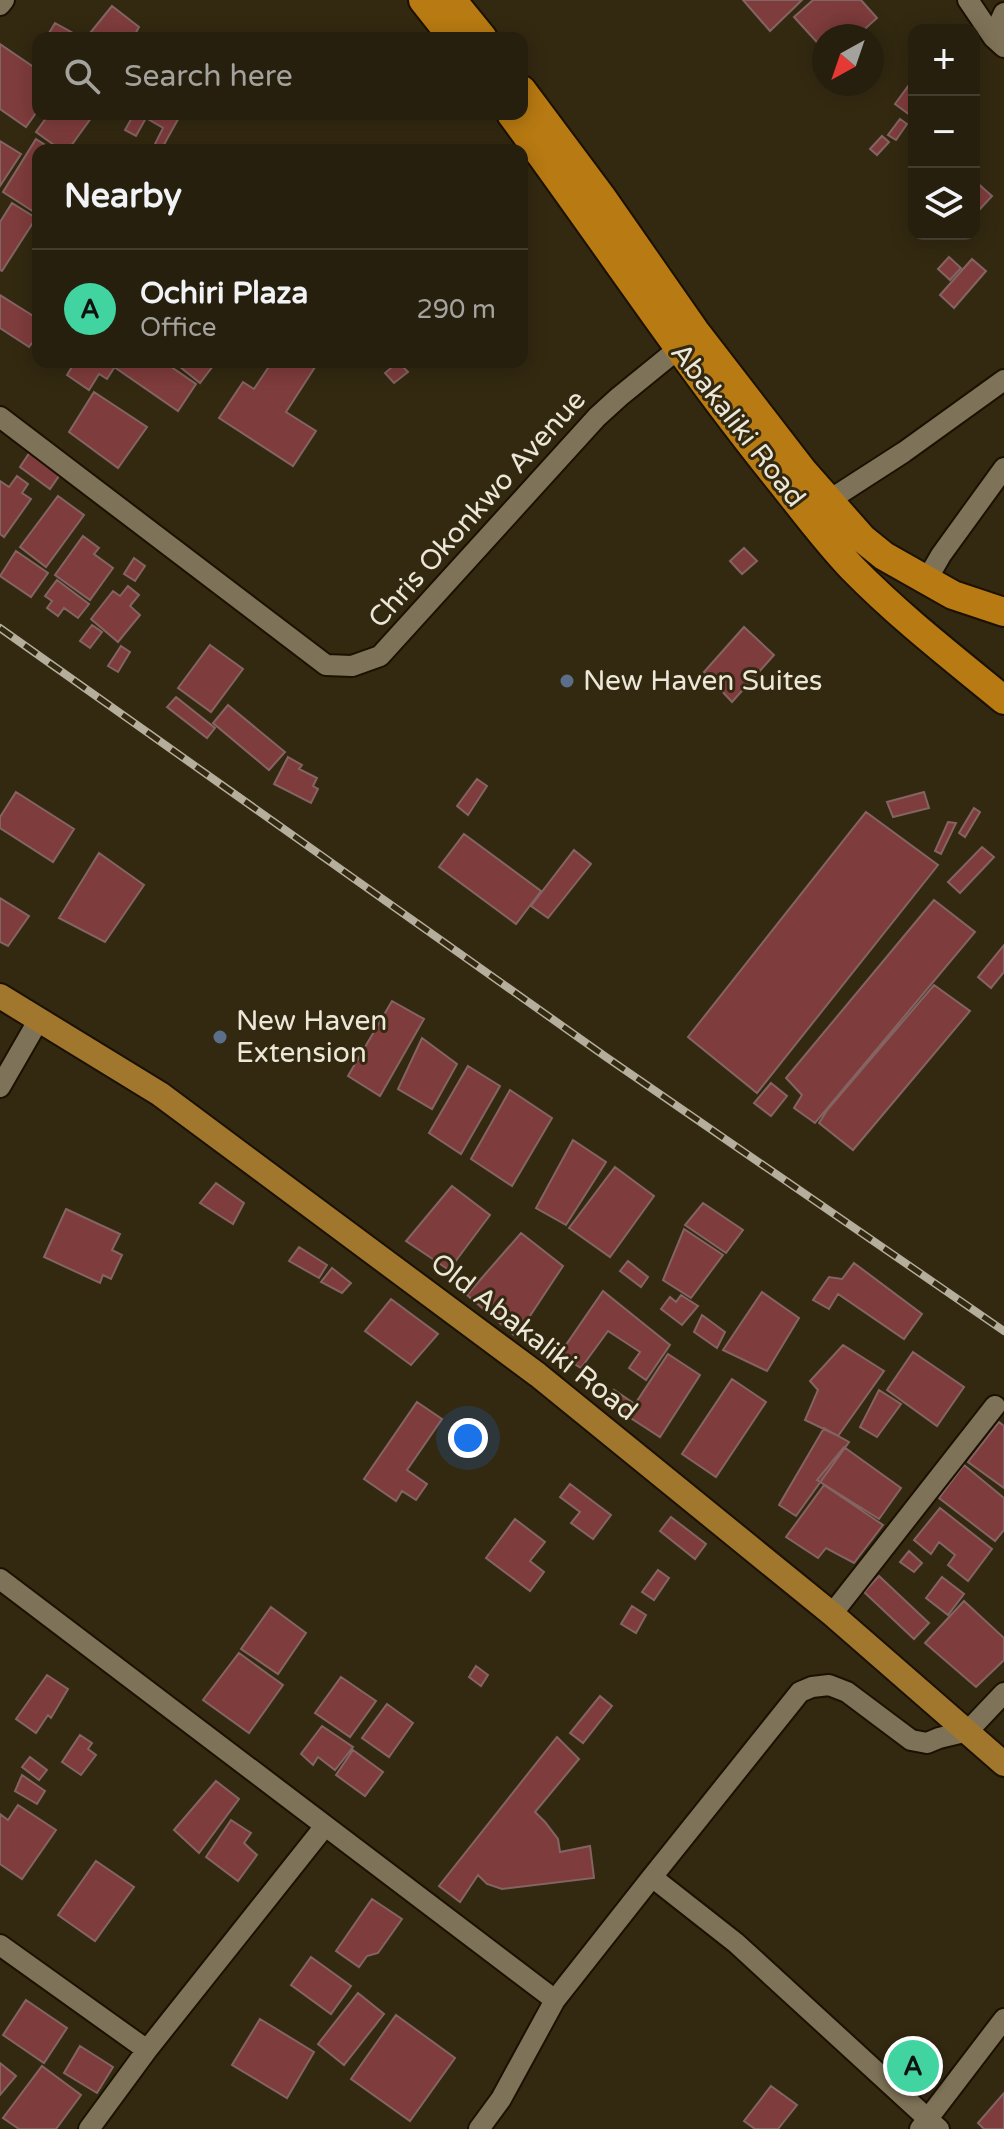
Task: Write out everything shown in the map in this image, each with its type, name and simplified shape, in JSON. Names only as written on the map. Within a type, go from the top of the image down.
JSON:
[{"type":"highway","points":[[423,0],[448,32]]},
{"type":"highway","points":[[452,0],[478,32]]},
{"type":"highway","name":"Abakaliki Road","points":[[528,98],[695,331],[828,501],[863,539],[884,556],[953,595],[1004,612]]},
{"type":"highway","name":"Abakaliki Road","points":[[515,120],[678,349],[852,568],[910,622],[1004,700]]},
{"type":"main road","name":"Old Abakaliki Road","points":[[0,996],[160,1094],[538,1375],[832,1614],[1004,1764]]},
{"type":"street","points":[[0,5],[4,0]]},
{"type":"street","points":[[968,0],[998,42]]},
{"type":"street","points":[[998,42],[1004,13]]},
{"type":"street","name":"Chris Okonkwo Avenue","points":[[0,417],[326,665],[352,666],[380,656],[597,417],[678,349]]},
{"type":"street","points":[[828,501],[904,452],[1004,380]]},
{"type":"street","points":[[926,581],[941,555],[1004,468]]},
{"type":"street","points":[[0,1087],[38,1021]]},
{"type":"street","points":[[832,1614],[995,1406]]},
{"type":"street","points":[[0,1579],[555,2000]]},
{"type":"street","points":[[479,2129],[501,2099],[555,2000],[800,1692],[829,1685],[847,1692],[911,1740],[927,1743],[968,1731],[1004,1693]]},
{"type":"street","points":[[89,2129],[147,2050],[325,1826]]},
{"type":"street","points":[[652,1877],[736,1943],[929,2126],[1004,2019]]},
{"type":"street","points":[[0,1945],[147,2050]]},
{"type":"building","points":[[743,0],[802,0],[770,31]]},
{"type":"building","points":[[813,0],[861,0],[877,18],[870,24],[812,24],[812,37],[794,17]]},
{"type":"building","points":[[112,6],[139,27],[136,32],[91,32]]},
{"type":"building","points":[[55,23],[71,32],[50,32]]},
{"type":"building","points":[[0,44],[32,66],[32,118],[26,127],[0,109]]},
{"type":"building","points":[[908,86],[908,114],[895,104]]},
{"type":"building","points":[[900,119],[907,124],[896,140],[888,135]]},
{"type":"building","points":[[45,120],[90,120],[72,144],[53,144],[36,132]]},
{"type":"building","points":[[131,120],[145,120],[136,136],[125,130]]},
{"type":"building","points":[[149,120],[178,120],[164,144],[155,144],[163,128]]},
{"type":"building","points":[[882,136],[889,142],[877,155],[870,149]]},
{"type":"building","points":[[0,141],[21,154],[0,186]]},
{"type":"building","points":[[32,145],[32,211],[3,192]]},
{"type":"building","points":[[980,185],[992,196],[980,209]]},
{"type":"building","points":[[12,203],[32,216],[32,224],[2,271],[0,270],[0,222]]},
{"type":"building","points":[[949,257],[961,268],[950,280],[938,269]]},
{"type":"building","points":[[972,259],[986,271],[954,308],[940,295]]},
{"type":"building","points":[[0,295],[32,315],[32,343],[29,347],[0,328]]},
{"type":"building","points":[[71,368],[114,368],[107,379],[99,374],[89,390],[67,375]]},
{"type":"building","points":[[116,368],[173,368],[196,384],[178,411]]},
{"type":"building","points":[[181,368],[211,368],[200,383]]},
{"type":"building","points":[[268,368],[314,368],[286,412],[316,431],[293,466],[219,418],[243,382],[254,389]]},
{"type":"building","points":[[391,368],[404,368],[408,372],[394,383],[385,373]]},
{"type":"building","points":[[94,392],[147,427],[118,468],[69,432]]},
{"type":"building","points":[[30,452],[61,473],[50,489],[20,467]]},
{"type":"building","points":[[17,476],[28,484],[22,493],[31,499],[4,537],[0,534],[0,481],[9,487]]},
{"type":"building","points":[[58,496],[84,515],[46,567],[20,547]]},
{"type":"building","points":[[83,536],[99,548],[94,554],[113,568],[90,600],[55,575]]},
{"type":"building","points":[[744,548],[757,561],[742,574],[730,561]]},
{"type":"building","points":[[16,551],[48,573],[31,597],[0,576]]},
{"type":"building","points":[[134,558],[145,566],[135,581],[124,574]]},
{"type":"building","points":[[57,580],[89,604],[78,618],[64,608],[58,616],[47,608],[52,601],[45,596]]},
{"type":"building","points":[[128,586],[139,595],[130,606],[140,615],[118,642],[91,619],[113,591],[120,596]]},
{"type":"building","points":[[92,625],[102,632],[90,648],[80,641]]},
{"type":"building","points":[[744,627],[774,655],[732,702],[704,672]]},
{"type":"building","points":[[210,645],[243,669],[211,712],[178,688]]},
{"type":"building","points":[[121,646],[130,652],[118,672],[108,666]]},
{"type":"building","points":[[176,697],[215,728],[207,738],[167,707]]},
{"type":"building","points":[[228,705],[285,752],[269,770],[213,723]]},
{"type":"building","points":[[288,757],[302,765],[299,769],[317,778],[313,786],[318,789],[311,803],[274,784]]},
{"type":"building","points":[[477,779],[487,786],[468,815],[457,806]]},
{"type":"building","points":[[16,792],[74,829],[53,862],[0,828],[0,817]]},
{"type":"building","points":[[924,792],[929,808],[893,817],[887,802]]},
{"type":"building","points":[[974,808],[980,812],[965,837],[959,833]]},
{"type":"building","points":[[866,812],[938,865],[757,1093],[688,1037]]},
{"type":"building","points":[[948,822],[956,823],[941,854],[935,851]]},
{"type":"building","points":[[464,834],[541,891],[516,924],[439,867]]},
{"type":"building","points":[[982,847],[994,857],[960,893],[948,882]]},
{"type":"building","points":[[574,850],[591,864],[548,918],[531,906]]},
{"type":"building","points":[[99,853],[144,885],[105,942],[59,918]]},
{"type":"building","points":[[0,898],[29,916],[8,946],[0,942]]},
{"type":"building","points":[[934,900],[975,932],[815,1123],[794,1108],[802,1095],[786,1078]]},
{"type":"building","points":[[1004,945],[1004,972],[991,988],[978,977]]},
{"type":"building","points":[[934,985],[970,1011],[853,1150],[819,1123]]},
{"type":"building","points":[[392,1001],[424,1019],[380,1096],[348,1076]]},
{"type":"building","points":[[422,1038],[457,1064],[432,1109],[398,1089]]},
{"type":"building","points":[[468,1066],[500,1086],[461,1154],[429,1133]]},
{"type":"building","points":[[771,1083],[787,1096],[771,1116],[754,1103]]},
{"type":"building","points":[[510,1090],[552,1118],[512,1186],[471,1159]]},
{"type":"building","points":[[573,1140],[606,1162],[566,1225],[536,1208]]},
{"type":"building","points":[[615,1167],[654,1196],[610,1257],[569,1228]]},
{"type":"building","points":[[216,1183],[244,1203],[233,1224],[200,1203]]},
{"type":"building","points":[[452,1186],[490,1215],[449,1270],[406,1241]]},
{"type":"building","points":[[703,1203],[743,1230],[726,1253],[685,1225]]},
{"type":"building","points":[[66,1209],[120,1234],[112,1250],[122,1255],[111,1279],[103,1275],[100,1283],[44,1257]]},
{"type":"building","points":[[684,1229],[723,1255],[691,1298],[663,1280]]},
{"type":"building","points":[[521,1233],[563,1266],[516,1337],[467,1295]]},
{"type":"building","points":[[299,1247],[327,1265],[319,1278],[289,1261]]},
{"type":"building","points":[[628,1261],[648,1277],[641,1287],[620,1271]]},
{"type":"building","points":[[854,1263],[922,1314],[904,1339],[838,1294],[829,1309],[813,1300],[829,1277],[842,1279]]},
{"type":"building","points":[[332,1268],[351,1283],[342,1293],[321,1282]]},
{"type":"building","points":[[603,1291],[670,1345],[646,1380],[629,1368],[640,1352],[608,1331],[581,1368],[559,1355]]},
{"type":"building","points":[[762,1292],[799,1318],[767,1371],[723,1350]]},
{"type":"building","points":[[681,1295],[698,1306],[682,1325],[661,1309],[670,1297],[676,1302]]},
{"type":"building","points":[[391,1299],[438,1334],[411,1365],[365,1331]]},
{"type":"building","points":[[702,1315],[725,1332],[717,1348],[694,1332]]},
{"type":"building","points":[[843,1345],[884,1371],[838,1436],[805,1420],[818,1390],[810,1381]]},
{"type":"building","points":[[913,1352],[964,1387],[937,1426],[887,1390]]},
{"type":"building","points":[[668,1354],[700,1375],[660,1437],[606,1402],[614,1390],[635,1404]]},
{"type":"building","points":[[732,1379],[766,1402],[716,1477],[682,1454]]},
{"type":"building","points":[[879,1390],[901,1404],[877,1437],[860,1427]]},
{"type":"building","points":[[417,1402],[442,1419],[407,1470],[427,1484],[416,1500],[402,1491],[396,1501],[364,1479]]},
{"type":"building","points":[[999,1422],[1004,1426],[1004,1488],[968,1462]]},
{"type":"building","points":[[824,1428],[849,1442],[796,1516],[779,1505]]},
{"type":"building","points":[[844,1447],[901,1488],[879,1519],[817,1480]]},
{"type":"building","points":[[964,1465],[1004,1498],[1004,1530],[995,1541],[939,1498]]},
{"type":"building","points":[[570,1484],[611,1515],[593,1539],[571,1523],[580,1512],[560,1497]]},
{"type":"building","points":[[824,1485],[883,1525],[854,1563],[826,1548],[818,1558],[786,1537]]},
{"type":"building","points":[[940,1508],[992,1549],[968,1581],[948,1565],[955,1555],[939,1542],[931,1554],[914,1540]]},
{"type":"building","points":[[671,1517],[706,1544],[695,1559],[660,1531]]},
{"type":"building","points":[[515,1519],[545,1542],[530,1561],[544,1572],[530,1591],[486,1558]]},
{"type":"building","points":[[909,1551],[922,1563],[914,1572],[900,1562]]},
{"type":"building","points":[[658,1570],[669,1578],[654,1600],[642,1592]]},
{"type":"building","points":[[879,1576],[929,1623],[914,1639],[864,1592]]},
{"type":"building","points":[[942,1577],[964,1594],[948,1615],[926,1598]]},
{"type":"building","points":[[964,1601],[1004,1638],[1004,1660],[976,1687],[925,1643]]},
{"type":"building","points":[[632,1606],[646,1615],[636,1633],[621,1624]]},
{"type":"building","points":[[271,1607],[306,1633],[278,1674],[241,1649]]},
{"type":"building","points":[[239,1653],[283,1685],[249,1733],[203,1700]]},
{"type":"building","points":[[476,1666],[488,1675],[481,1686],[469,1677]]},
{"type":"building","points":[[47,1675],[68,1689],[51,1718],[48,1715],[36,1733],[16,1719]]},
{"type":"building","points":[[341,1677],[376,1701],[350,1737],[315,1713]]},
{"type":"building","points":[[600,1696],[612,1706],[583,1743],[570,1733]]},
{"type":"building","points":[[387,1704],[413,1723],[389,1757],[362,1738]]},
{"type":"building","points":[[322,1726],[353,1747],[335,1770],[318,1757],[313,1765],[301,1754]]},
{"type":"building","points":[[80,1735],[92,1743],[88,1749],[96,1755],[81,1775],[62,1762]]},
{"type":"building","points":[[557,1737],[579,1759],[535,1812],[558,1839],[560,1852],[590,1846],[594,1878],[502,1889],[487,1884],[478,1875],[460,1902],[439,1886]]},
{"type":"building","points":[[353,1750],[383,1772],[365,1796],[336,1775]]},
{"type":"building","points":[[30,1757],[47,1770],[39,1780],[22,1767]]},
{"type":"building","points":[[22,1775],[45,1791],[37,1804],[15,1791]]},
{"type":"building","points":[[216,1781],[239,1799],[199,1853],[174,1830]]},
{"type":"building","points":[[18,1805],[56,1830],[22,1879],[0,1864],[0,1814],[8,1820]]},
{"type":"building","points":[[231,1820],[251,1833],[244,1843],[257,1855],[238,1881],[206,1857]]},
{"type":"building","points":[[96,1861],[134,1887],[95,1941],[58,1915]]},
{"type":"building","points":[[372,1899],[402,1919],[378,1953],[367,1956],[359,1967],[336,1951]]},
{"type":"building","points":[[311,1957],[351,1986],[331,2014],[291,1985]]},
{"type":"building","points":[[358,1993],[384,2014],[344,2065],[318,2044]]},
{"type":"building","points":[[26,2000],[67,2028],[44,2063],[3,2035]]},
{"type":"building","points":[[396,2015],[455,2058],[410,2121],[351,2079]]},
{"type":"building","points":[[260,2019],[314,2052],[287,2098],[232,2065]]},
{"type":"building","points":[[80,2046],[113,2067],[97,2093],[64,2073]]},
{"type":"building","points":[[0,2063],[16,2076],[0,2095]]},
{"type":"building","points":[[42,2066],[81,2095],[56,2129],[19,2129],[3,2118]]},
{"type":"building","points":[[771,2086],[797,2105],[778,2129],[755,2129],[744,2121]]},
{"type":"building","points":[[1004,2093],[1004,2129],[984,2129],[978,2123]]},
{"type":"railway","points":[[0,628],[606,1057],[1004,1331]]},
{"type":"place","name":"New Haven Suites","points":[[567,681]]},
{"type":"place","name":"New Haven Extension","points":[[220,1037]]},
{"type":"place","name":"Ochiri Plaza","points":[[913,2066]]}]
